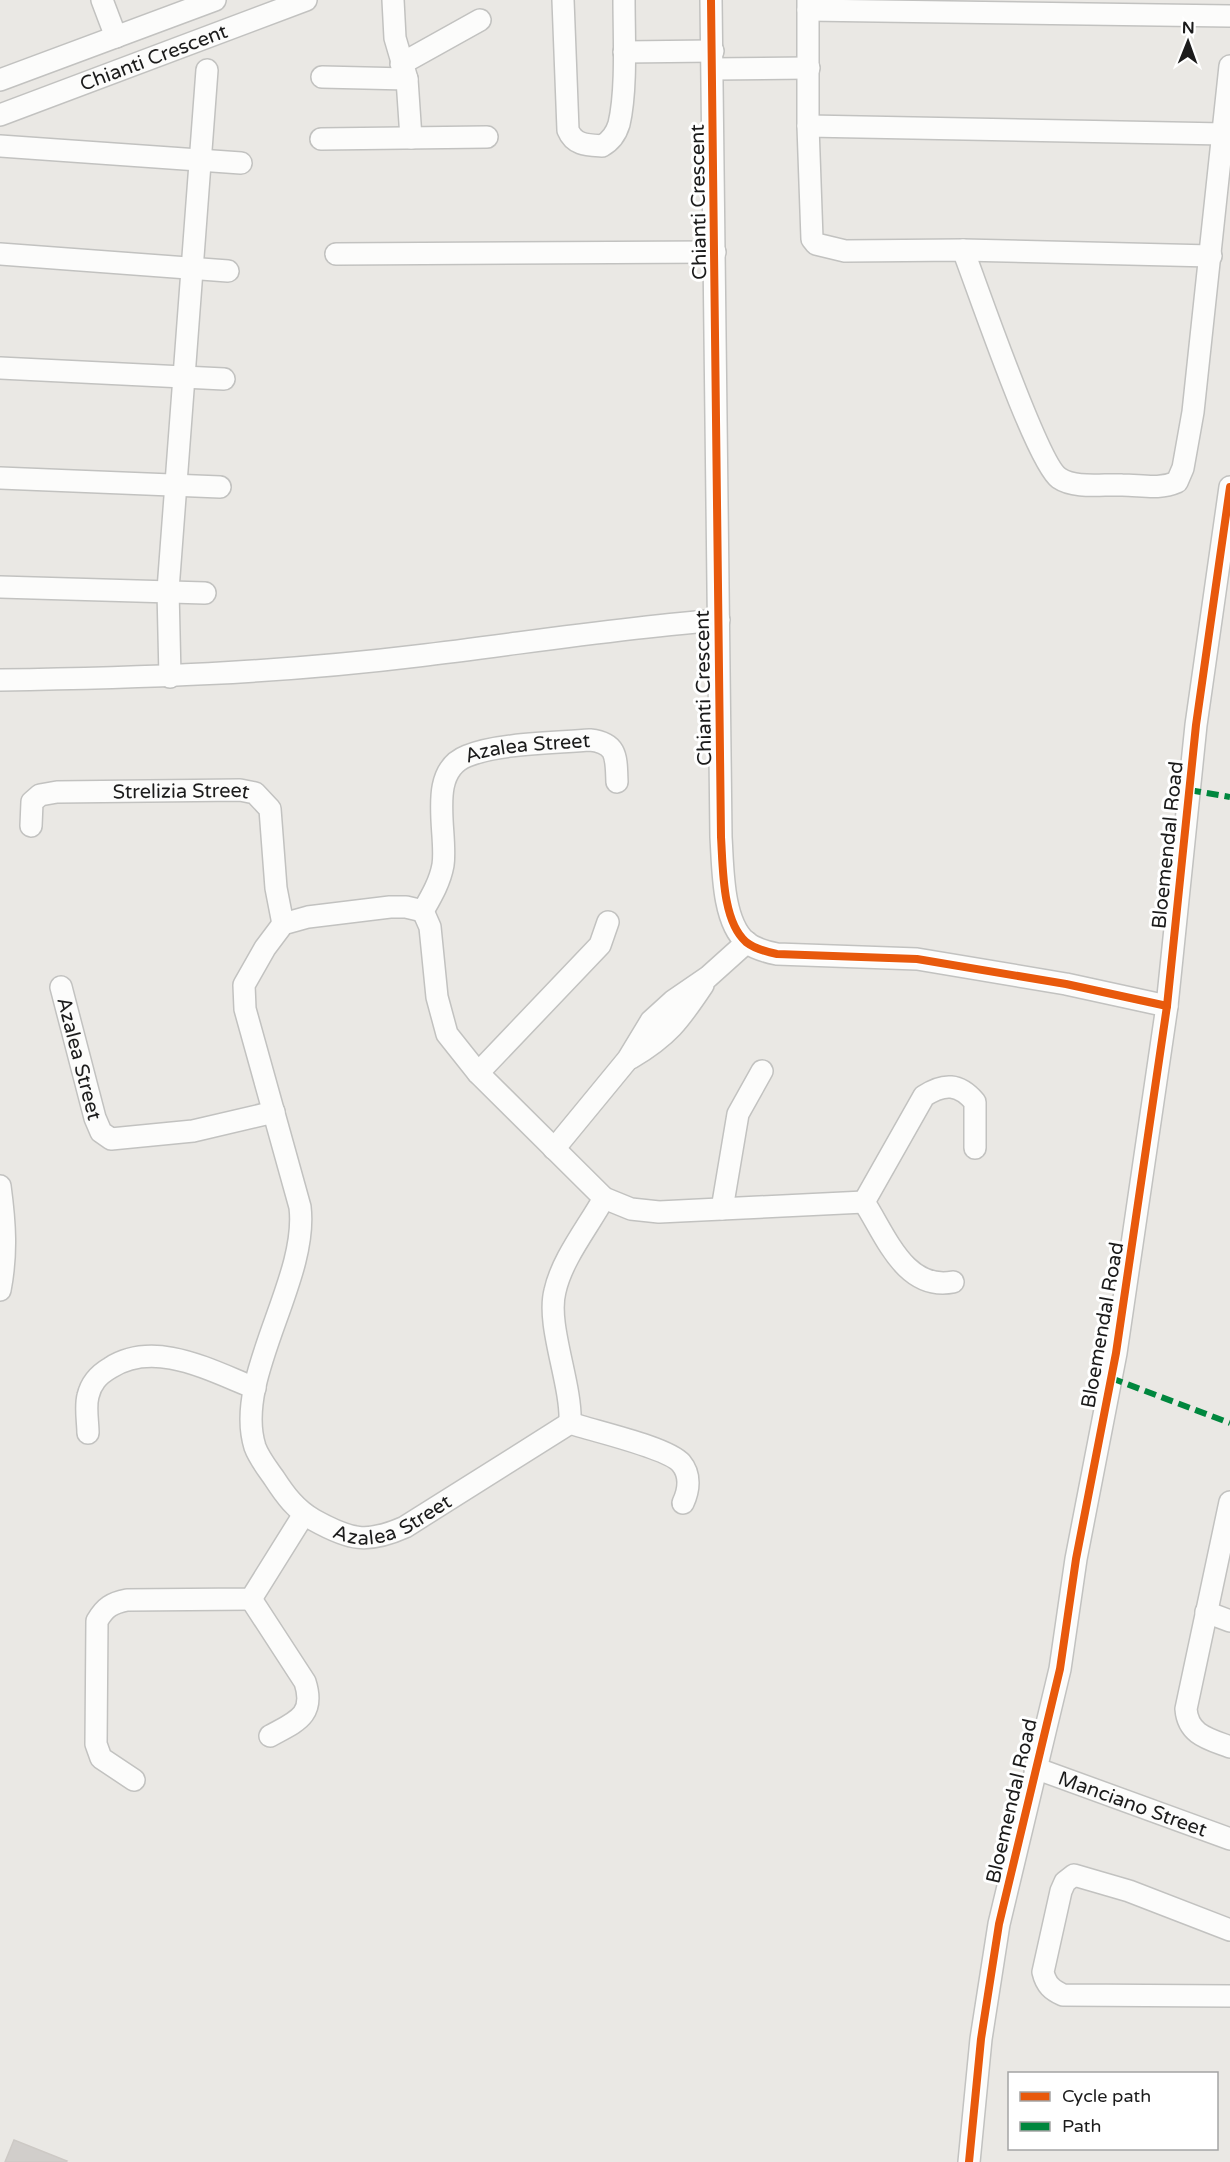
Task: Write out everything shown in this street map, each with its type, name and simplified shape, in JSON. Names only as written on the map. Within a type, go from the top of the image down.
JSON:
[{"type":"street","points":[[102,0],[116,37]]},
{"type":"street","points":[[0,80],[215,0]]},
{"type":"street","name":"Chianti Crescent","points":[[0,115],[306,0]]},
{"type":"street","points":[[393,0],[395,38],[404,72],[411,138]]},
{"type":"street","points":[[563,0],[568,130],[575,140],[585,145],[602,146],[614,136],[619,124],[624,52],[624,0]]},
{"type":"street","name":"Chianti Crescent","points":[[711,0],[721,837],[724,889],[731,914],[747,942]]},
{"type":"street","points":[[1211,256],[963,250],[845,251],[816,244],[812,238],[808,126],[808,5],[1230,16]]},
{"type":"street","points":[[322,77],[404,72],[480,20]]},
{"type":"street","points":[[624,52],[809,68]]},
{"type":"street","points":[[963,250],[1032,429],[1047,465],[1057,477],[1077,484],[1152,487],[1177,482],[1183,468],[1193,412],[1230,66]]},
{"type":"street","points":[[170,677],[168,590],[207,70]]},
{"type":"street","points":[[808,126],[1224,134]]},
{"type":"street","points":[[321,139],[487,137]]},
{"type":"street","points":[[0,146],[241,164]]},
{"type":"street","points":[[336,255],[715,252]]},
{"type":"street","points":[[0,254],[228,271]]},
{"type":"street","points":[[0,368],[184,375],[224,379]]},
{"type":"street","points":[[0,477],[176,483],[220,487]]},
{"type":"street","name":"Bloemendal Road","points":[[969,2162],[981,2039],[999,1924],[1059,1669],[1076,1559],[1116,1353],[1167,1006],[1195,736],[1230,487]]},
{"type":"street","points":[[0,587],[168,590],[205,593]]},
{"type":"street","points":[[0,680],[170,677],[416,656],[628,627],[719,620]]},
{"type":"street","name":"Azalea Street","points":[[423,911],[442,870],[442,794],[454,764],[466,756],[488,750],[590,740],[605,742],[613,750],[617,782]]},
{"type":"street","name":"Strelizia Street","points":[[31,826],[32,802],[40,795],[57,792],[240,790],[255,794],[270,809],[276,888],[283,924]]},
{"type":"street","points":[[283,924],[308,916],[390,907],[406,907],[423,911],[430,927],[441,1019],[447,1034],[478,1073],[604,1198],[631,1209],[659,1212],[864,1202]]},
{"type":"street","points":[[478,1073],[600,945],[606,936],[608,922]]},
{"type":"street","name":"Azalea Street","points":[[283,924],[248,975],[243,995],[300,1207],[302,1223],[297,1252],[255,1388],[252,1428],[255,1446],[288,1499],[304,1514],[352,1536],[367,1540],[383,1537],[405,1527],[570,1423]]},
{"type":"street","points":[[554,1149],[628,1059],[661,1040],[685,1012],[708,977],[747,942],[762,950],[777,954],[917,959],[1066,984],[1167,1006]]},
{"type":"street","name":"Azalea Street","points":[[61,987],[95,1118],[101,1132],[111,1139],[193,1131],[274,1112]]},
{"type":"street","points":[[722,1209],[738,1114],[762,1071]]},
{"type":"street","points":[[864,1202],[924,1096],[934,1089],[945,1085],[959,1087],[975,1102],[975,1148]]},
{"type":"street","points":[[0,1186],[7,1230],[6,1262],[0,1290]]},
{"type":"street","points":[[604,1198],[561,1272],[554,1292],[553,1308],[568,1392],[570,1423],[666,1453],[681,1463],[688,1478],[689,1491],[683,1503]]},
{"type":"street","points":[[864,1202],[908,1270],[929,1283],[952,1282]]},
{"type":"street","points":[[88,1433],[88,1397],[97,1376],[124,1362],[158,1355],[176,1359],[255,1388]]},
{"type":"street","points":[[1230,1502],[1187,1694],[1187,1722],[1203,1737],[1230,1747]]},
{"type":"street","points":[[251,1599],[304,1514]]},
{"type":"street","points":[[251,1599],[305,1682],[310,1697],[308,1706],[299,1720],[270,1736]]},
{"type":"street","points":[[134,1780],[101,1758],[96,1744],[97,1621],[102,1612],[115,1602],[127,1600],[251,1599]]},
{"type":"street","points":[[1206,1612],[1230,1621]]},
{"type":"street","name":"Manciano Street","points":[[1035,1768],[1230,1839]]},
{"type":"street","points":[[1230,1930],[1129,1891],[1074,1875],[1065,1882],[1061,1891],[1043,1972],[1045,1982],[1053,1991],[1063,1995],[1230,1996]]},
{"type":"building","points":[[14,2140],[67,2161],[5,2162]]},
{"type":"marked path","points":[[1189,790],[1230,797]]},
{"type":"marked path","points":[[1111,1378],[1230,1423]]},
{"type":"cycle path","points":[[711,0],[721,837],[723,878],[732,921],[746,942],[777,954],[917,959],[1066,984],[1167,1006]]},
{"type":"cycle path","points":[[969,2162],[981,2039],[999,1924],[1060,1669],[1076,1559],[1116,1353],[1167,1006],[1196,725],[1230,487]]}]
